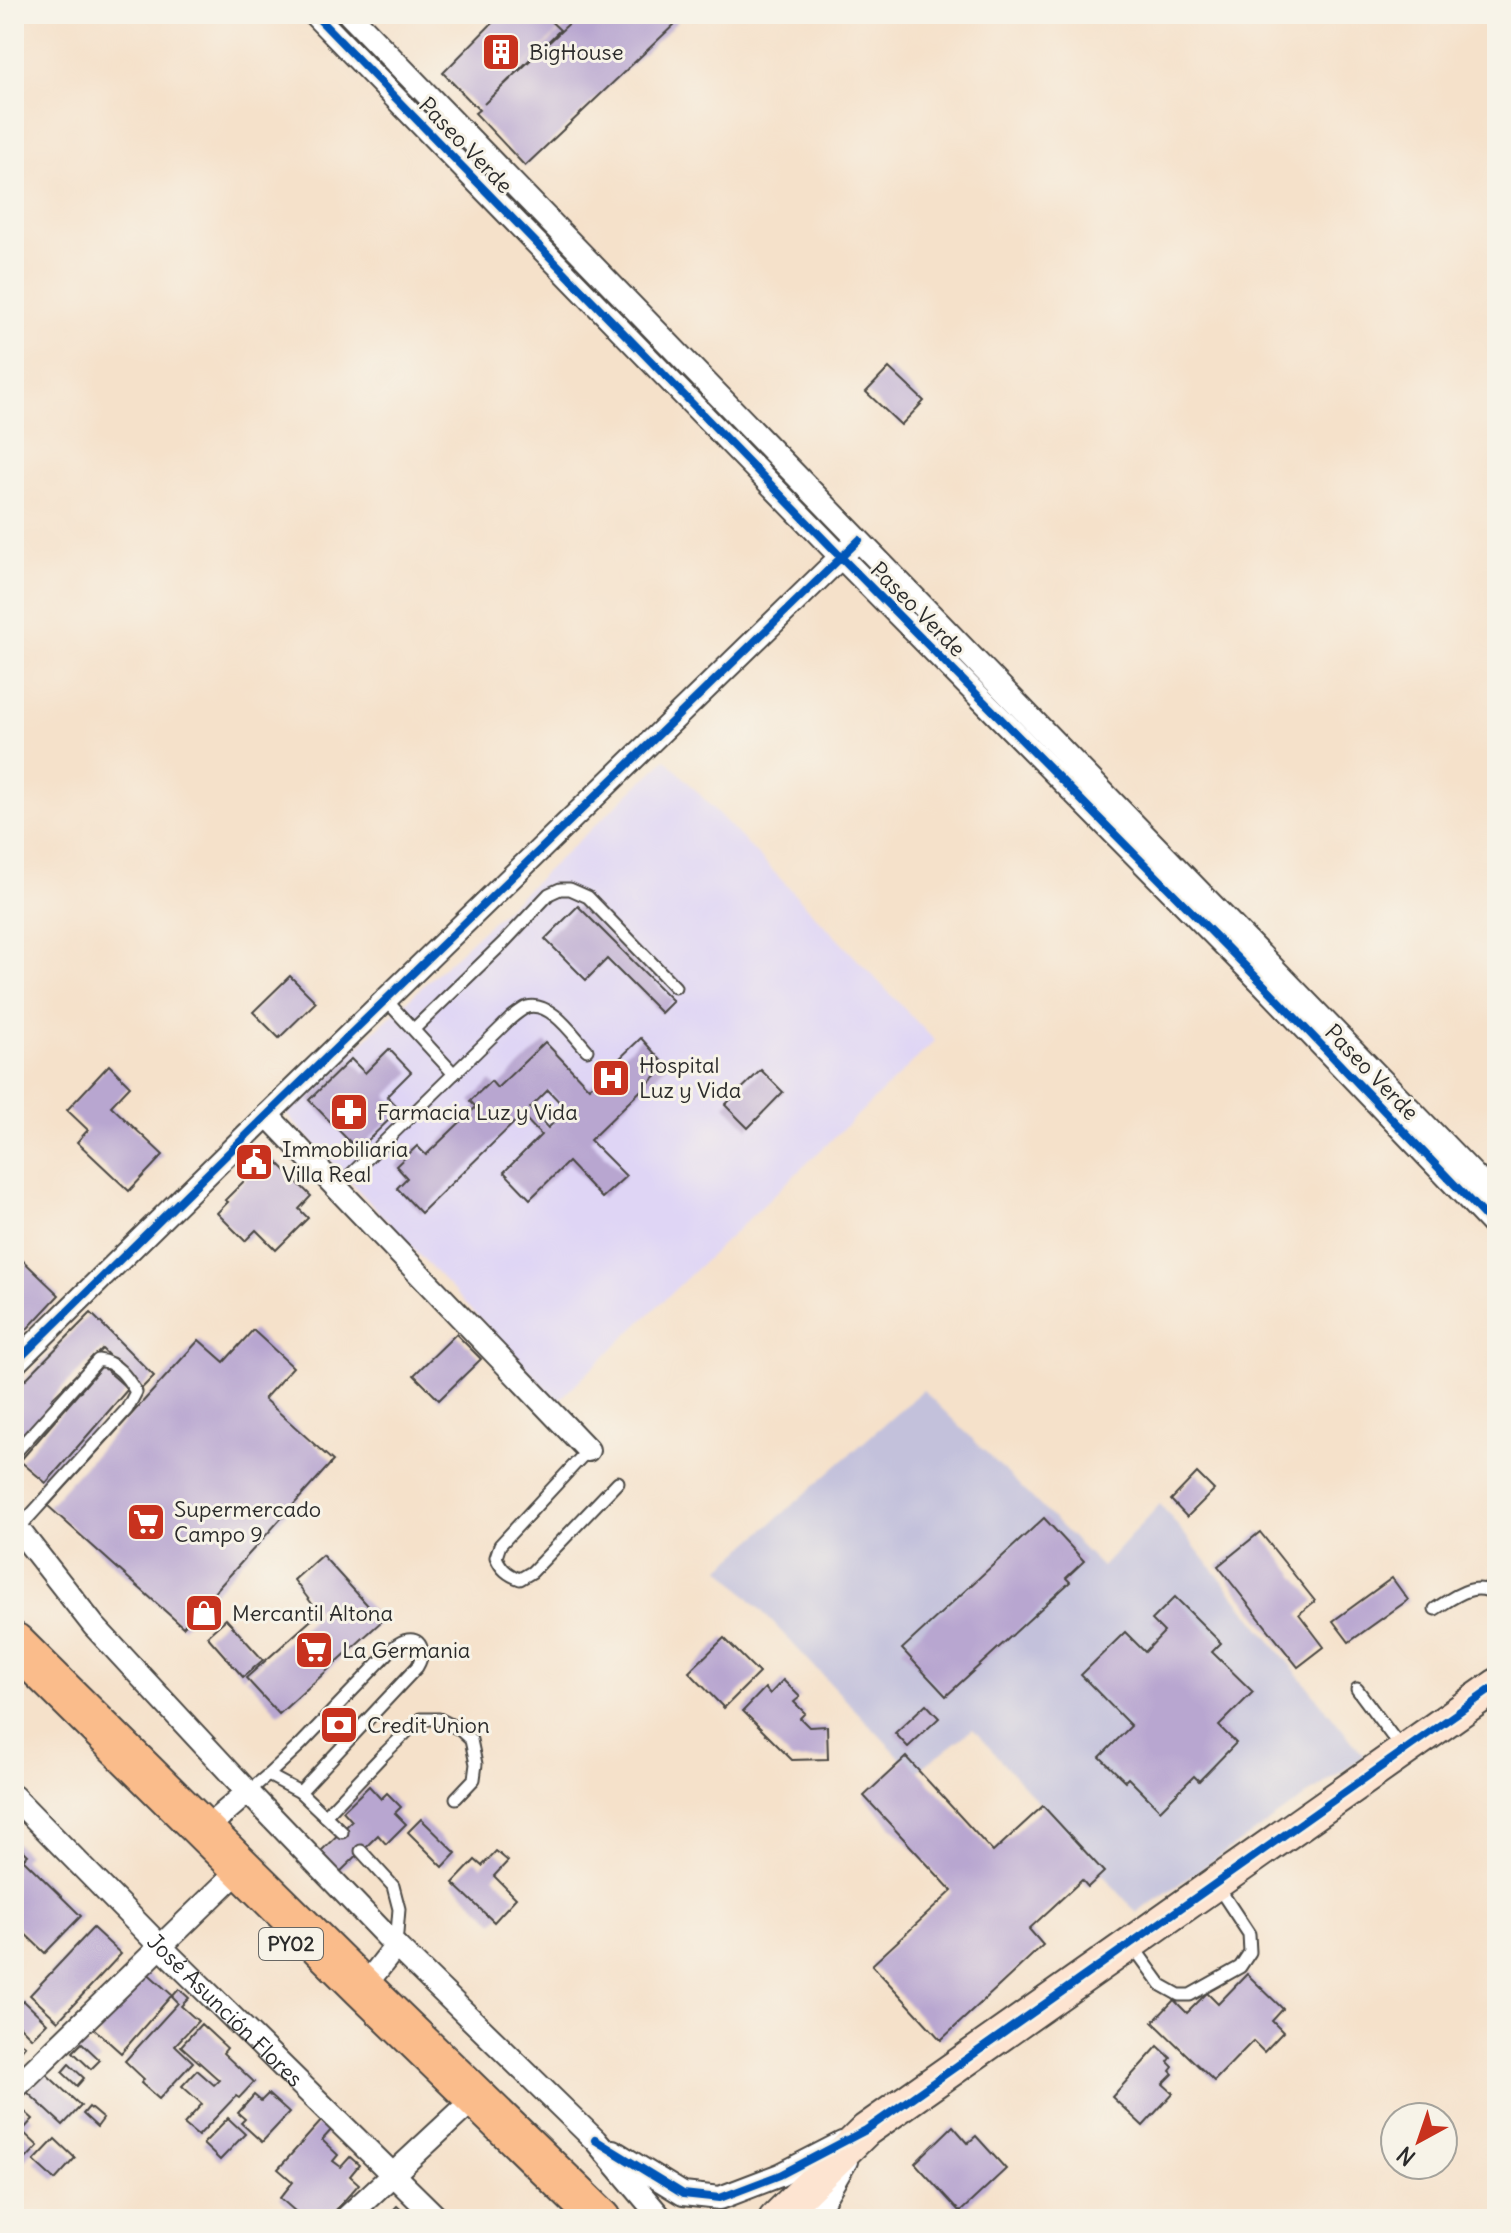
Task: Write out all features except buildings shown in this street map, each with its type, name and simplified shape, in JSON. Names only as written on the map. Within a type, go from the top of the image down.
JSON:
[{"type":"highway","name":"PY02","points":[[14,1643],[601,2219]]},
{"type":"highway","name":"PY02","points":[[14,1663],[227,1882],[573,2219]]},
{"type":"street","name":"Paseo Verde","points":[[314,14],[841,557],[1497,1199]]},
{"type":"street","name":"Paseo Verde","points":[[349,14],[859,540],[1270,979],[1497,1229]]},
{"type":"street","points":[[519,225],[537,208]]},
{"type":"street","points":[[14,1364],[859,540]]},
{"type":"street","points":[[267,1115],[588,1450]]},
{"type":"street","points":[[16,1527],[94,1626],[248,1792],[396,1946],[595,2140],[662,2219]]},
{"type":"street","points":[[595,2140],[683,2194],[720,2198],[780,2175],[866,2130],[1497,1685]]},
{"type":"street","points":[[204,1830],[248,1792]]},
{"type":"street","name":"José Asunción Flores","points":[[14,1797],[161,1947],[438,2219]]},
{"type":"street","points":[[14,2089],[227,1882]]},
{"type":"street","points":[[363,1988],[396,1946]]},
{"type":"street","points":[[345,2219],[462,2110]]},
{"type":"street","points":[[775,2219],[866,2130]]},
{"type":"street","points":[[812,2219],[866,2130]]},
{"type":"lane","points":[[414,1029],[549,894],[560,889],[570,889],[588,897],[675,987]]},
{"type":"lane","points":[[386,1000],[454,1074]]},
{"type":"lane","points":[[338,1187],[511,1018],[526,1007],[540,1007],[553,1014],[587,1050]]},
{"type":"lane","points":[[14,1454],[98,1360],[110,1361],[128,1378],[136,1392],[127,1409],[16,1527]]},
{"type":"lane","points":[[588,1450],[500,1545],[496,1557],[501,1567],[510,1576],[520,1579],[532,1572],[618,1482]]},
{"type":"lane","points":[[1435,1609],[1475,1588],[1490,1590],[1497,1596]]},
{"type":"lane","points":[[248,1792],[301,1744],[394,1647],[402,1640],[410,1639],[418,1643],[423,1649],[423,1657],[417,1667],[300,1792]]},
{"type":"lane","points":[[1357,1689],[1403,1752]]},
{"type":"lane","points":[[325,1816],[420,1719],[439,1719],[459,1729],[471,1740],[476,1764],[474,1779],[456,1798]]},
{"type":"lane","points":[[268,1775],[300,1792],[342,1832]]},
{"type":"lane","points":[[361,1851],[393,1886],[399,1909],[396,1946]]},
{"type":"lane","points":[[1130,1942],[1161,1985],[1179,1995],[1190,1995],[1240,1967],[1250,1952],[1249,1934],[1216,1883]]},
{"type":"shaded area","name":"Hospital Luz y Vida","points":[[666,759],[935,1041],[558,1401],[286,1114]]},
{"type":"shaded area","points":[[923,1390],[1102,1567],[1160,1504],[1364,1756],[1137,1913],[973,1729],[915,1773],[721,1568]]},
{"type":"cycle path","points":[[314,14],[841,557],[1264,985],[1497,1229]]},
{"type":"cycle path","points":[[14,1364],[859,540]]},
{"type":"cycle path","points":[[595,2140],[683,2194],[720,2198],[780,2175],[866,2130],[1497,1685]]},
{"type":"place","name":"BigHouse","points":[[501,52]]},
{"type":"place","name":"Hospital Luz y Vida","points":[[611,1078]]},
{"type":"place","name":"Farmacia Luz y Vida","points":[[349,1112]]},
{"type":"place","name":"Immobiliaria Villa Real","points":[[254,1162]]},
{"type":"place","name":"Supermercado Campo 9","points":[[146,1522]]},
{"type":"place","name":"Mercantil Altona","points":[[204,1613]]},
{"type":"place","name":"La Germania","points":[[314,1650]]},
{"type":"place","name":"Credit Union","points":[[339,1725]]}]
